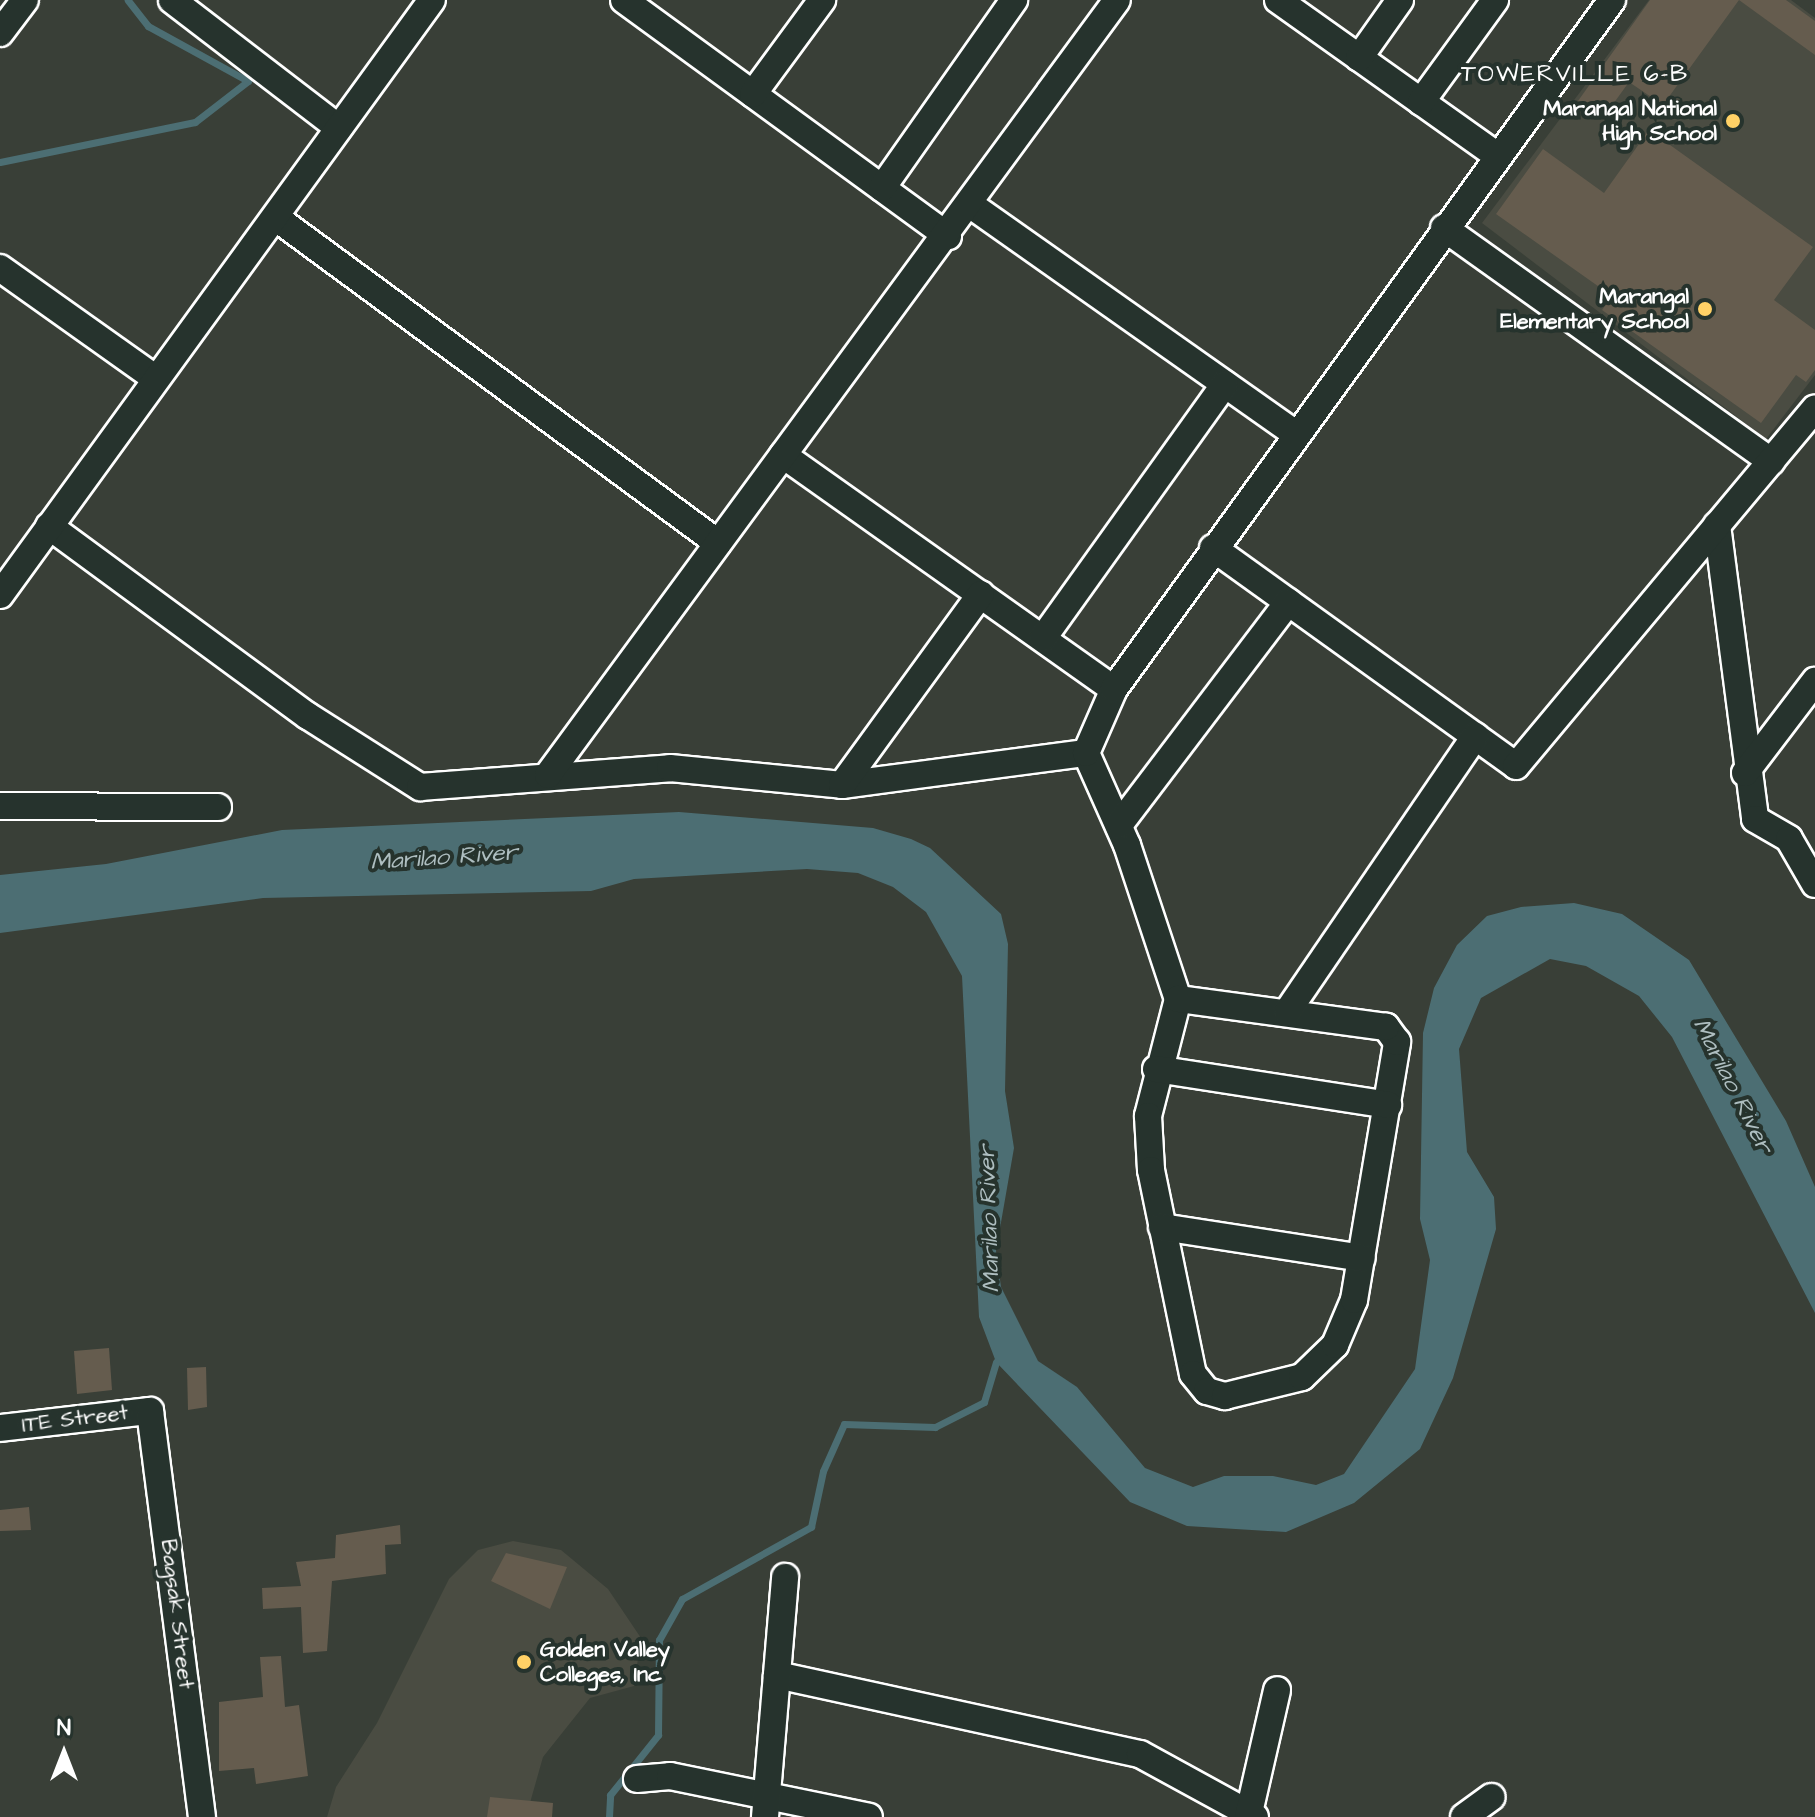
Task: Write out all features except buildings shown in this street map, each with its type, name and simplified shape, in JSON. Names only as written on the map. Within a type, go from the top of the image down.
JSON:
[{"type":"street","points":[[0,33],[25,0]]},
{"type":"street","points":[[172,0],[339,128]]},
{"type":"street","points":[[0,595],[432,0]]},
{"type":"street","points":[[624,0],[948,236]]},
{"type":"street","points":[[753,94],[822,0]]},
{"type":"street","points":[[882,188],[1014,0]]},
{"type":"street","points":[[548,775],[971,205],[1117,0]]},
{"type":"street","points":[[1359,58],[1400,0]]},
{"type":"street","points":[[1421,102],[1495,0]]},
{"type":"street","points":[[1178,999],[1386,1027],[1397,1042],[1362,1258],[1335,1345],[1302,1377],[1225,1396],[1207,1391],[1193,1374],[1162,1227],[1148,1116],[1156,1069],[1178,999],[1119,825],[1086,753],[1114,689],[1294,433],[1612,0]]},
{"type":"street","points":[[1292,4],[1359,58],[1496,155]]},
{"type":"street","points":[[971,205],[1294,433]]},
{"type":"street","points":[[275,217],[718,543]]},
{"type":"street","points":[[1444,228],[1771,461]]},
{"type":"street","points":[[0,268],[156,379]]},
{"type":"street","points":[[1043,638],[1225,384]]},
{"type":"street","points":[[1213,548],[1516,766],[1815,409]]},
{"type":"street","points":[[783,455],[1114,689]]},
{"type":"street","points":[[1717,525],[1745,773],[1755,819],[1789,839],[1815,884]]},
{"type":"street","points":[[49,526],[308,716],[420,787],[670,768],[842,785],[1086,753]]},
{"type":"street","points":[[842,785],[981,594]]},
{"type":"street","points":[[1119,825],[1288,602]]},
{"type":"street","points":[[1745,773],[1815,682]]},
{"type":"street","points":[[1287,1012],[1475,736]]},
{"type":"street","points":[[0,806],[218,807]]},
{"type":"street","points":[[1156,1069],[1388,1105]]},
{"type":"street","points":[[1162,1227],[1362,1258]]},
{"type":"street","name":"ITE Street","points":[[0,1428],[150,1411]]},
{"type":"street","name":"Bagsak Street","points":[[150,1411],[202,1817]]},
{"type":"street","points":[[766,1806],[785,1577]]},
{"type":"street","points":[[777,1675],[1140,1754],[1251,1815],[1277,1690]]},
{"type":"street","points":[[637,1779],[670,1776],[766,1806],[869,1817]]},
{"type":"street","points":[[1464,1817],[1492,1797]]},
{"type":"shaded area","name":"Marangal Elementary School","points":[[1649,0],[1791,0],[1815,18],[1815,375],[1766,439],[1482,223]]},
{"type":"shaded area","name":"Golden Valley Colleges, Inc","points":[[513,1541],[561,1550],[608,1589],[641,1638],[634,1686],[590,1698],[543,1757],[526,1817],[327,1817],[336,1787],[377,1723],[449,1579],[478,1550]]},
{"type":"water","name":"Marilao River","points":[[679,812],[873,828],[911,839],[930,848],[1001,914],[1008,944],[1005,1091],[1014,1148],[996,1251],[1001,1287],[1038,1361],[1077,1387],[1145,1468],[1193,1487],[1224,1476],[1273,1476],[1316,1485],[1344,1474],[1415,1369],[1430,1260],[1420,1219],[1423,1033],[1434,988],[1457,945],[1487,916],[1521,907],[1574,903],[1622,914],[1689,960],[1786,1121],[1815,1187],[1815,1313],[1672,1037],[1639,996],[1586,966],[1550,959],[1481,998],[1459,1049],[1467,1152],[1494,1197],[1496,1229],[1453,1378],[1420,1449],[1354,1503],[1286,1532],[1187,1526],[1130,1502],[996,1362],[979,1317],[962,976],[926,912],[893,887],[858,873],[807,869],[634,879],[591,891],[263,898],[0,933],[0,875],[106,864],[282,830]]},
{"type":"waterway","points":[[0,162],[195,122],[248,81],[148,26],[128,0]]},
{"type":"waterway","points":[[609,1817],[610,1795],[658,1735],[659,1640],[682,1599],[811,1527],[823,1471],[844,1424],[935,1427],[984,1402],[996,1362]]},
{"type":"place","name":"Marangal National High School","points":[[1733,121]]},
{"type":"place","name":"Marangal Elementary School","points":[[1705,309]]},
{"type":"place","name":"Golden Valley Colleges, Inc","points":[[524,1662]]},
{"type":"district","name":"TOWERVILLE 6-B","points":[[1575,75]]}]
